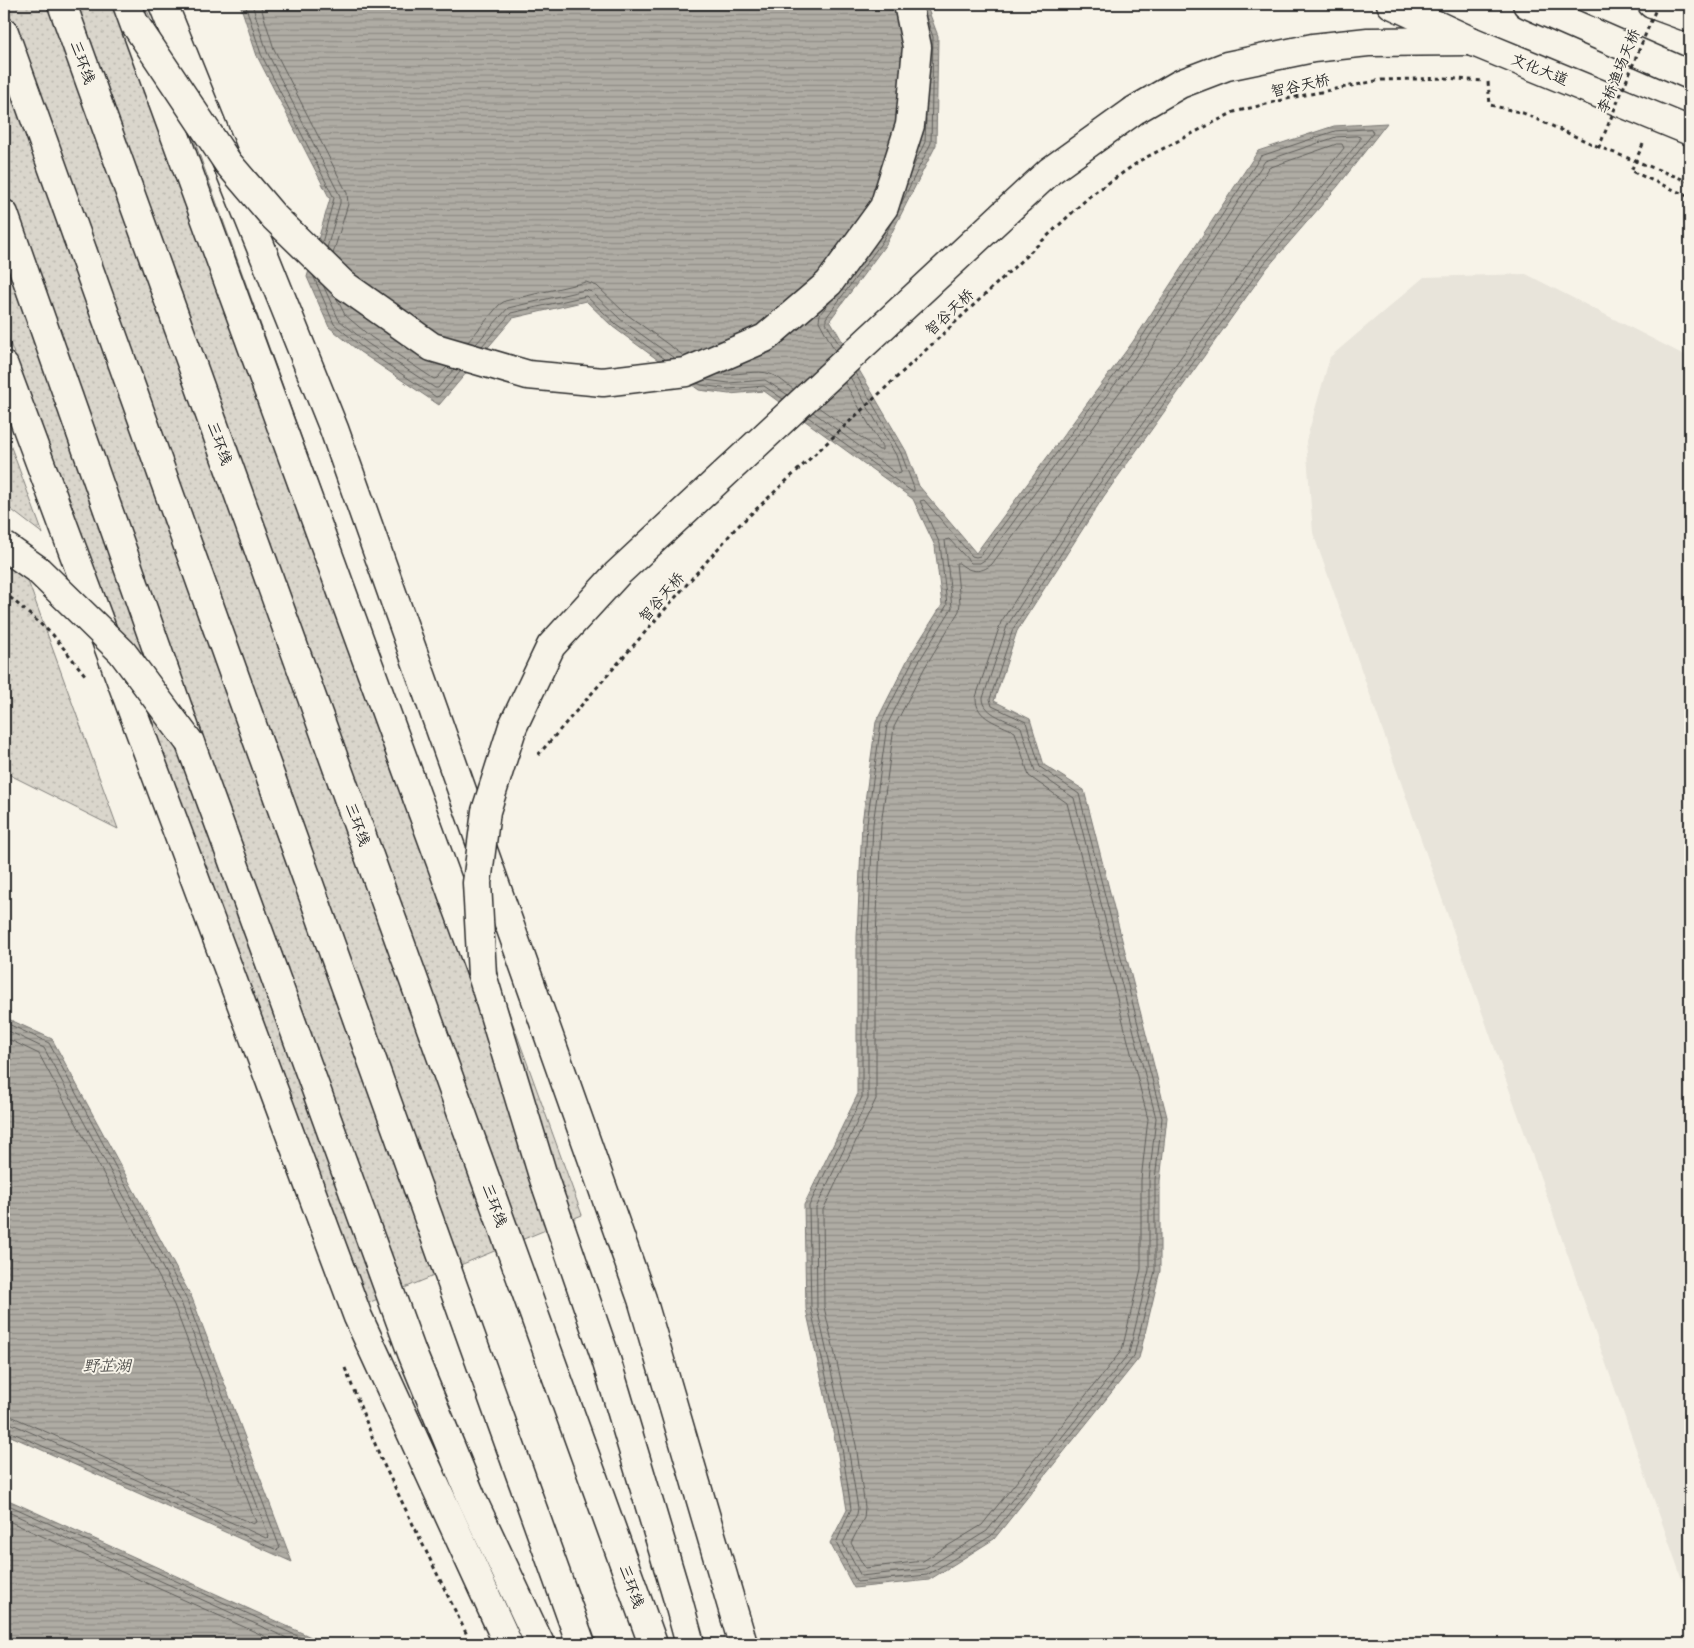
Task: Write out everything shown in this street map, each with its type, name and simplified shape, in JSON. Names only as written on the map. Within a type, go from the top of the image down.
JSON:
[{"type":"main road","name":"三环线","points":[[62,4],[653,1644]]},
{"type":"main road","points":[[164,4],[334,429],[638,1290],[743,1644]]},
{"type":"main road","points":[[131,14],[228,163],[274,217],[344,285],[432,347],[528,375],[603,382],[686,372],[764,338],[829,283],[884,207],[910,125],[917,47],[908,4]]},
{"type":"main road","name":"文化大道","points":[[1391,4],[1471,40],[1690,131]]},
{"type":"main road","points":[[1527,4],[1690,75]]},
{"type":"main road","points":[[1652,4],[1690,18]]},
{"type":"main road","points":[[131,14],[482,975],[543,1176],[605,1356],[690,1644]]},
{"type":"main road","points":[[4,32],[581,1644]]},
{"type":"main road","points":[[482,975],[477,883],[486,811],[513,726],[551,646],[617,574],[1050,171],[1135,110],[1180,84],[1227,66],[1313,48],[1368,42],[1471,40]]},
{"type":"main road","points":[[4,214],[190,743],[412,1354],[472,1498],[540,1644]]},
{"type":"main road","points":[[4,366],[358,1317],[508,1644]]},
{"type":"main road","points":[[4,546],[38,570],[122,652],[190,743]]},
{"type":"path","name":"李桥渔场天桥","points":[[1599,147],[1658,4]]},
{"type":"path","name":"智谷天桥","points":[[536,757],[735,529],[1090,196],[1141,160],[1234,112],[1295,97],[1381,80],[1445,78],[1488,81],[1490,105],[1523,113],[1599,147]]},
{"type":"path","points":[[1646,137],[1631,171],[1690,197]]},
{"type":"path","points":[[1599,147],[1690,182]]},
{"type":"path","points":[[4,592],[53,635]]},
{"type":"shaded area","points":[[4,4],[145,4],[582,1215],[368,1303],[4,327]]},
{"type":"shaded area","points":[[1526,274],[1690,358],[1690,1602],[1313,533],[1306,441],[1330,357],[1424,277]]},
{"type":"shaded area","points":[[4,428],[43,534],[4,504]]},
{"type":"shaded area","points":[[4,515],[118,829],[4,772]]},
{"type":"water","points":[[240,4],[926,4],[938,36],[936,145],[886,244],[830,320],[906,451],[919,486],[976,553],[1132,343],[1258,151],[1334,126],[1387,123],[1338,186],[1267,268],[1104,496],[1017,631],[994,701],[1030,719],[1044,765],[1084,790],[1167,1117],[1160,1181],[1160,1271],[1139,1358],[994,1539],[929,1580],[854,1588],[830,1543],[847,1510],[837,1449],[806,1309],[804,1205],[857,1096],[857,937],[862,823],[876,722],[909,657],[942,605],[935,546],[913,499],[764,391],[729,394],[699,390],[613,327],[586,301],[513,318],[439,405],[360,352],[329,327],[307,277],[330,199],[257,56]]},
{"type":"water","name":"野芷湖","points":[[4,1017],[52,1039],[192,1298],[292,1562],[4,1433]]},
{"type":"water","points":[[4,1498],[322,1642],[321,1644],[4,1644]]}]
